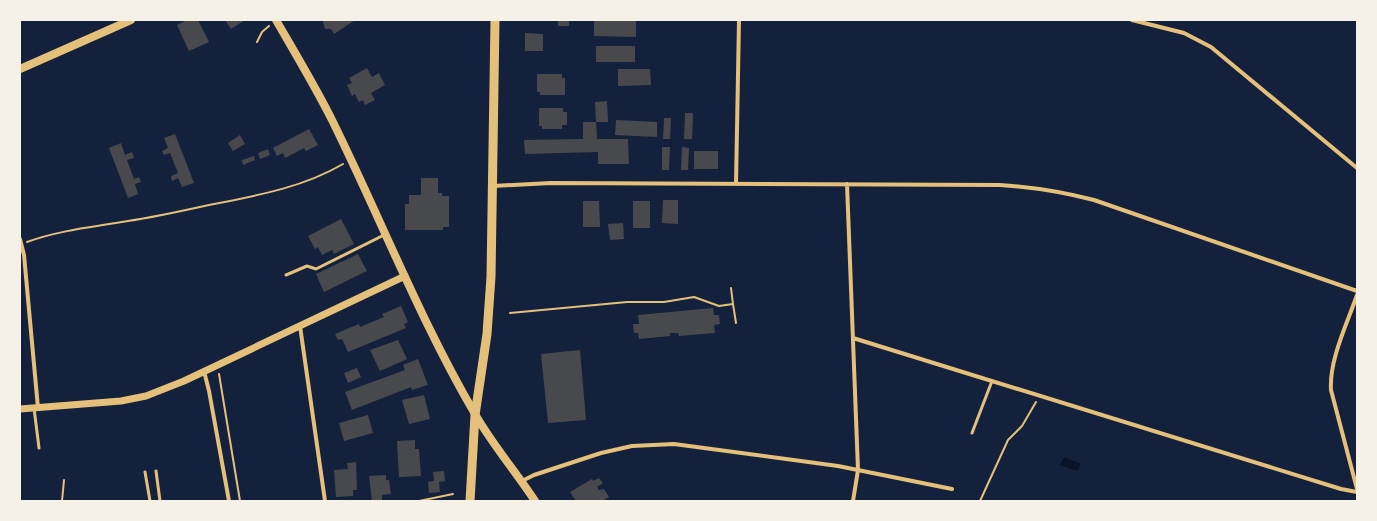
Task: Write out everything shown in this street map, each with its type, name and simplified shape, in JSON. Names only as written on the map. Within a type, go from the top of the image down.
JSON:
[{"type":"main road","points":[[20,69],[131,20]]},
{"type":"main road","points":[[276,20],[329,113],[405,276],[475,415],[535,501]]},
{"type":"main road","points":[[470,501],[475,415],[487,334],[491,277],[495,20]]},
{"type":"street","points":[[736,184],[739,20]]},
{"type":"street","points":[[1132,20],[1184,33],[1211,47],[1357,168]]},
{"type":"street","points":[[493,186],[551,183],[1000,185],[1026,187],[1073,194],[1357,291]]},
{"type":"street","points":[[847,184],[858,470],[853,501]]},
{"type":"street","points":[[21,241],[36,408]]},
{"type":"street","points":[[20,409],[137,398],[160,391],[405,276]]},
{"type":"street","points":[[853,338],[1341,489],[1357,490],[1330,381],[1333,363],[1357,295]]},
{"type":"street","points":[[300,326],[325,501]]},
{"type":"street","points":[[204,371],[229,501]]},
{"type":"street","points":[[522,481],[534,475],[601,453],[632,446],[657,443],[688,445],[838,466],[952,489]]},
{"type":"lane","points":[[286,275],[307,266],[316,269],[386,234]]},
{"type":"lane","points":[[972,433],[992,381]]},
{"type":"lane","points":[[36,408],[39,448]]},
{"type":"lane","points":[[156,471],[160,501]]},
{"type":"lane","points":[[145,472],[150,501]]},
{"type":"path","points":[[257,42],[262,32],[269,26]]},
{"type":"path","points":[[21,241],[78,228],[130,221],[257,195],[311,181],[343,164]]},
{"type":"path","points":[[731,288],[736,323]]},
{"type":"path","points":[[510,313],[627,302],[653,303],[694,297],[719,306],[733,304]]},
{"type":"path","points":[[219,374],[240,501]]},
{"type":"path","points":[[980,501],[1008,440],[1022,426],[1040,396]]},
{"type":"path","points":[[62,501],[64,480]]},
{"type":"path","points":[[419,501],[453,494]]},
{"type":"water","points":[[1064,457],[1081,464],[1077,471],[1060,465]]},
{"type":"building","points":[[187,20],[198,20],[209,42],[189,51],[177,25]]},
{"type":"building","points":[[225,20],[245,20],[231,29]]},
{"type":"building","points":[[324,20],[355,20],[334,34],[331,29],[325,29],[323,22]]},
{"type":"building","points":[[558,20],[569,20],[569,26],[558,26]]},
{"type":"building","points":[[594,20],[636,20],[636,37],[594,36]]},
{"type":"building","points":[[525,33],[543,34],[543,51],[525,51]]},
{"type":"building","points":[[596,46],[635,46],[635,62],[596,62]]},
{"type":"building","points":[[367,68],[372,77],[379,73],[385,85],[371,93],[375,100],[365,105],[363,100],[359,102],[355,94],[352,96],[347,85],[352,83],[349,78]]},
{"type":"building","points":[[618,69],[650,69],[651,85],[618,86]]},
{"type":"building","points":[[537,74],[562,74],[562,78],[565,78],[565,95],[540,95],[540,92],[537,92]]},
{"type":"building","points":[[607,101],[608,122],[596,122],[595,102]]},
{"type":"building","points":[[539,108],[563,108],[563,112],[567,112],[567,125],[562,125],[562,129],[542,129],[542,126],[539,126]]},
{"type":"building","points":[[685,113],[693,113],[692,139],[684,139]]},
{"type":"building","points":[[664,118],[671,118],[670,139],[663,139]]},
{"type":"building","points":[[616,120],[657,122],[657,137],[615,135]]},
{"type":"building","points":[[583,122],[596,122],[597,139],[628,139],[629,164],[598,164],[598,152],[525,154],[524,140],[583,139]]},
{"type":"building","points":[[309,129],[318,145],[306,151],[304,148],[285,158],[283,153],[277,156],[273,148]]},
{"type":"building","points":[[175,134],[194,183],[182,187],[178,178],[172,181],[171,176],[178,173],[170,153],[164,155],[162,151],[168,148],[164,138]]},
{"type":"building","points":[[240,135],[245,144],[233,151],[228,143]]},
{"type":"building","points":[[121,143],[125,155],[132,152],[134,158],[127,160],[134,179],[139,177],[141,182],[135,184],[138,194],[128,198],[109,148]]},
{"type":"building","points":[[662,147],[670,147],[669,170],[662,170]]},
{"type":"building","points":[[682,147],[689,148],[688,170],[681,170]]},
{"type":"building","points":[[268,149],[270,155],[260,159],[258,153]]},
{"type":"building","points":[[694,151],[718,151],[718,169],[694,169]]},
{"type":"building","points":[[254,156],[255,160],[243,165],[242,160]]},
{"type":"building","points":[[421,178],[438,178],[438,193],[442,193],[442,196],[449,196],[449,227],[443,227],[443,230],[405,230],[405,204],[409,204],[409,195],[421,195]]},
{"type":"building","points":[[663,200],[678,200],[678,224],[662,223]]},
{"type":"building","points":[[583,201],[599,201],[600,227],[583,227]]},
{"type":"building","points":[[633,201],[650,201],[650,228],[633,228]]},
{"type":"building","points":[[341,219],[354,244],[334,254],[332,250],[322,255],[318,247],[315,249],[308,236]]},
{"type":"building","points":[[623,223],[624,239],[610,240],[608,224]]},
{"type":"building","points":[[358,254],[367,271],[324,292],[316,274]]},
{"type":"building","points":[[401,306],[408,322],[404,324],[406,328],[348,352],[342,339],[338,340],[335,334],[359,324],[360,327],[384,317],[382,314]]},
{"type":"building","points":[[713,308],[714,315],[719,315],[720,324],[714,325],[715,333],[679,336],[678,333],[670,333],[670,336],[639,339],[638,333],[634,333],[633,324],[639,324],[638,315]]},
{"type":"building","points":[[398,340],[407,359],[380,371],[370,350]]},
{"type":"building","points":[[580,350],[586,420],[548,423],[541,354]]},
{"type":"building","points":[[418,359],[428,385],[412,390],[411,387],[352,410],[345,392],[405,370],[403,365]]},
{"type":"building","points":[[357,368],[361,377],[348,383],[344,373]]},
{"type":"building","points":[[424,395],[430,419],[409,424],[402,400]]},
{"type":"building","points":[[368,415],[373,433],[344,441],[339,423]]},
{"type":"building","points":[[415,440],[415,449],[419,449],[421,476],[399,477],[397,441]]},
{"type":"building","points":[[356,462],[357,490],[353,490],[353,496],[336,497],[334,470],[348,469],[347,463]]},
{"type":"building","points":[[444,471],[445,481],[439,482],[440,492],[429,493],[428,482],[434,481],[433,472]]},
{"type":"building","points":[[386,475],[386,480],[389,480],[391,494],[382,495],[382,501],[372,501],[369,476]]},
{"type":"building","points":[[599,478],[603,483],[597,487],[599,490],[604,489],[609,497],[602,501],[576,501],[570,492],[592,479],[593,481]]}]
